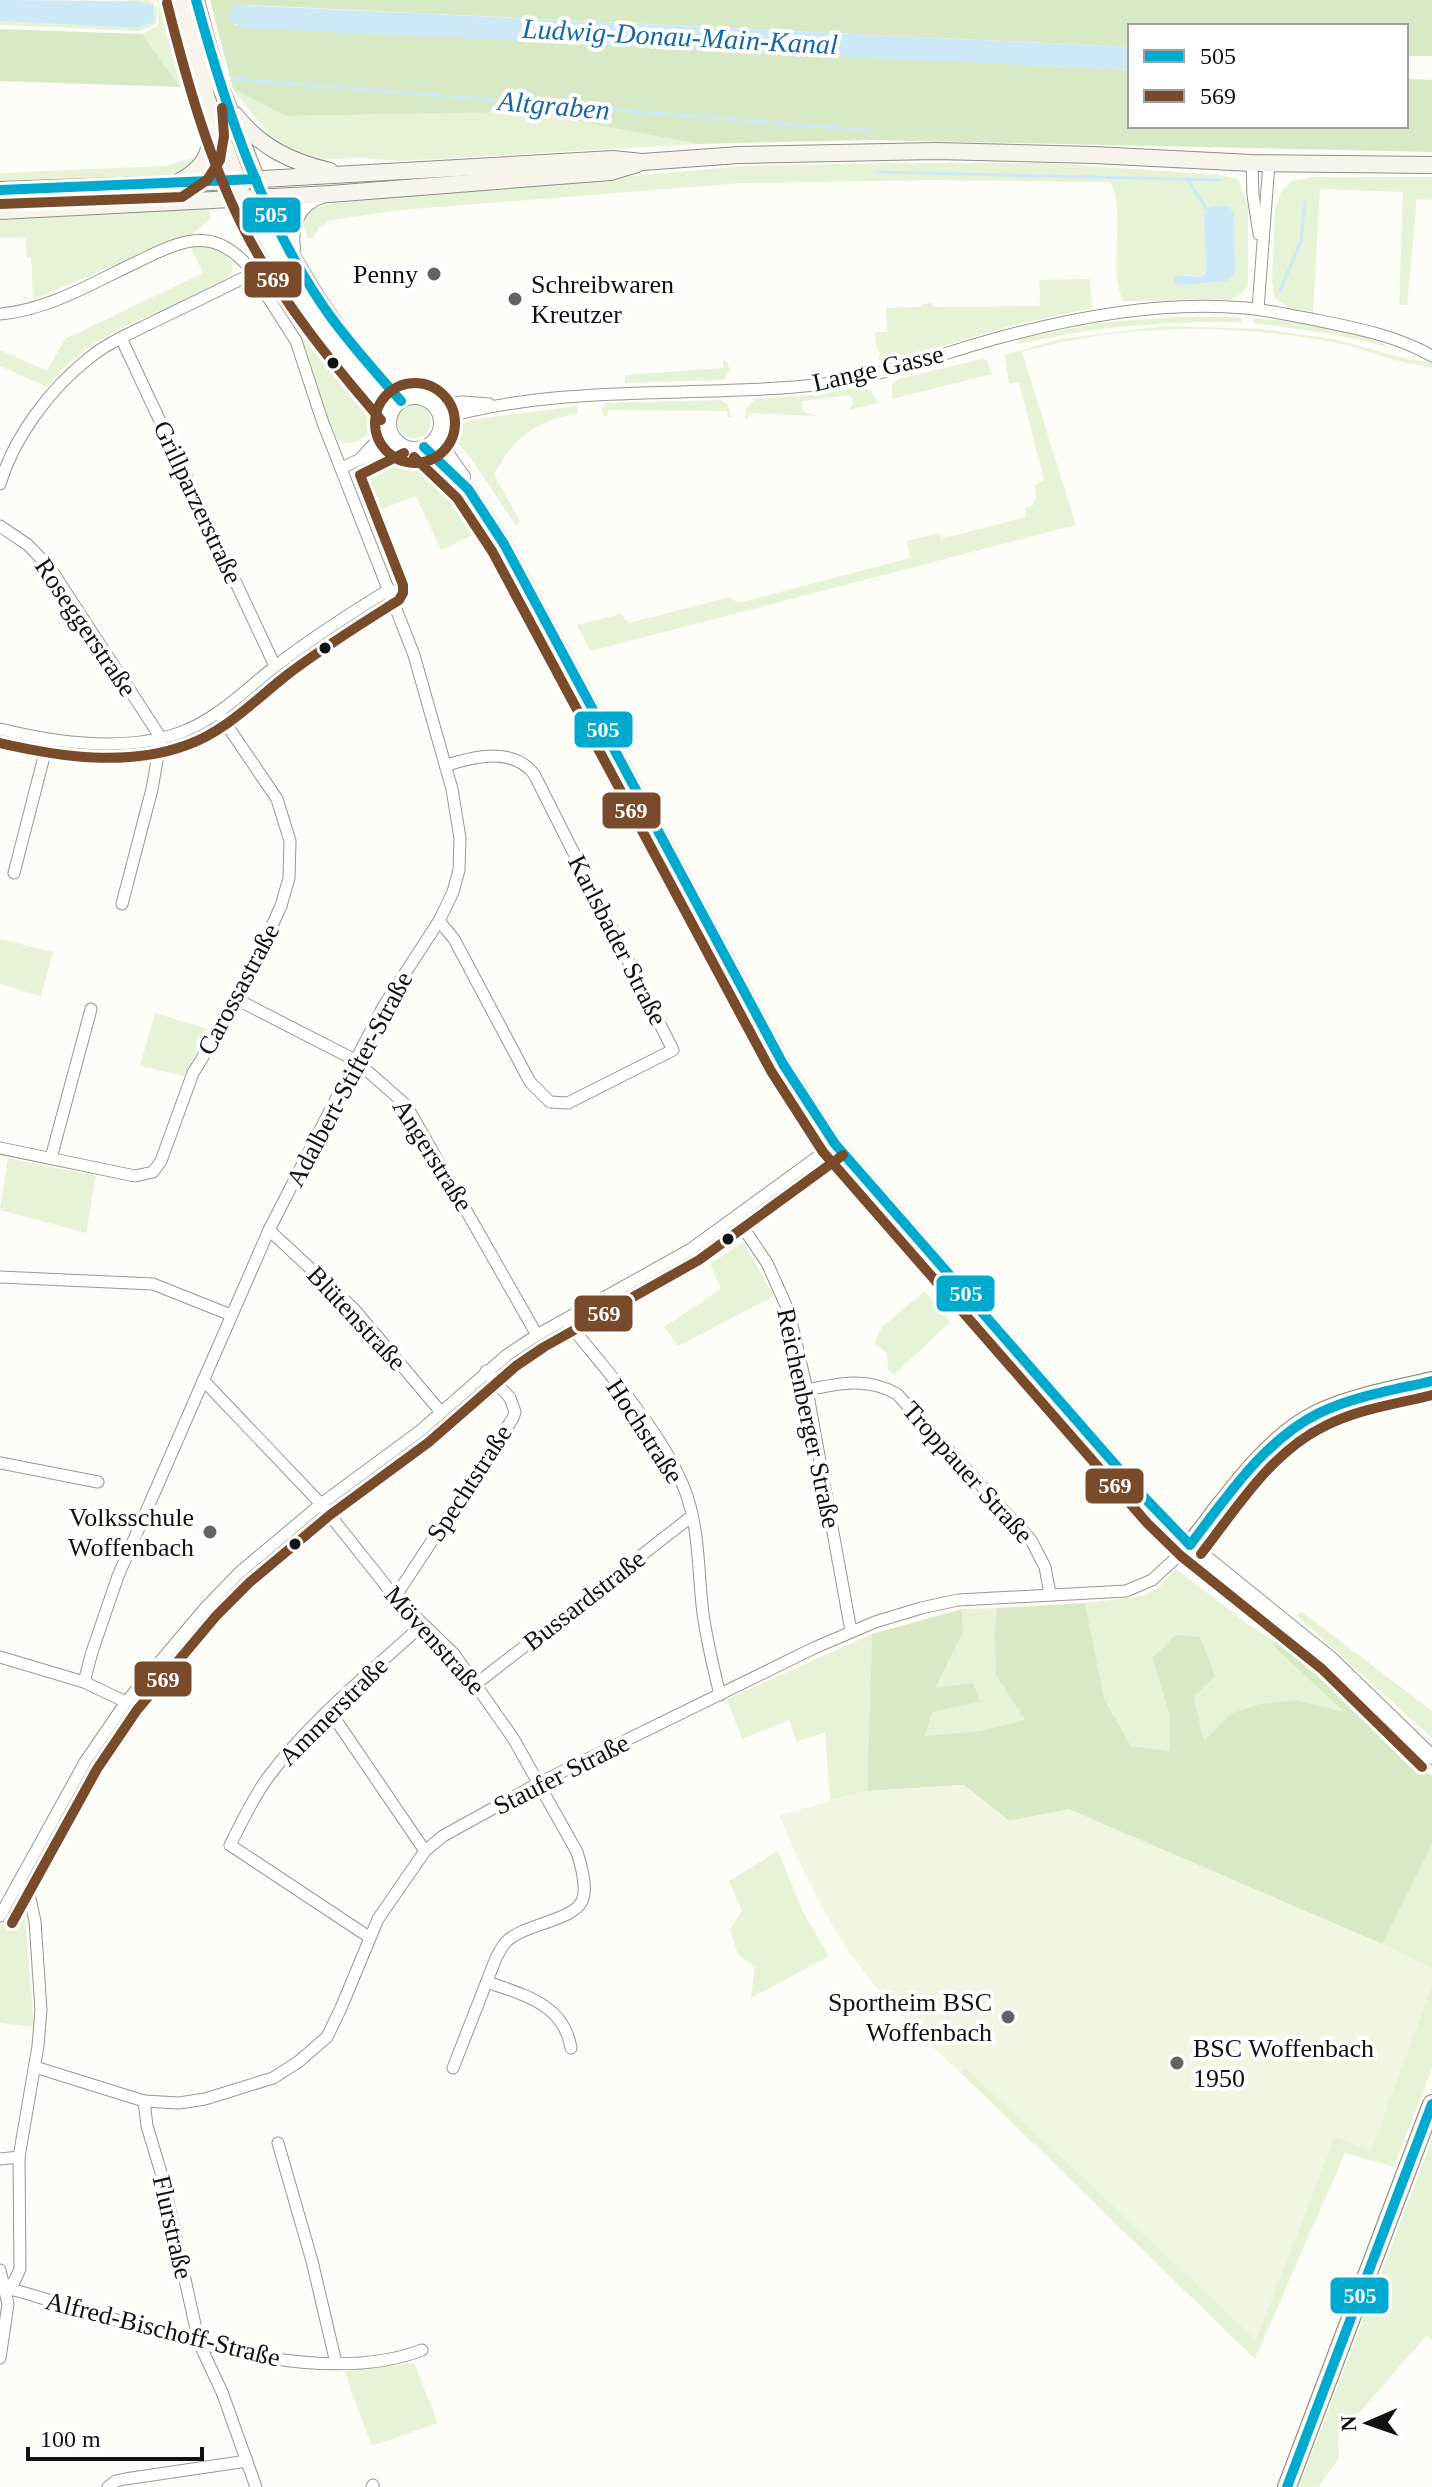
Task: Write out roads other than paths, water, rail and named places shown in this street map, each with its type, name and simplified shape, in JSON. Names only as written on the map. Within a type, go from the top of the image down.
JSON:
[{"type":"main road","points":[[181,0],[214,94],[263,197]]},
{"type":"main road","points":[[196,0],[214,94],[237,180],[245,198]]},
{"type":"main road","points":[[214,94],[267,147],[304,164],[353,174]]},
{"type":"main road","points":[[176,184],[196,172],[208,157],[214,94]]},
{"type":"main road","points":[[0,190],[176,184],[613,159],[642,162],[739,155],[881,151],[1432,165]]},
{"type":"main road","points":[[0,211],[330,194],[610,172],[642,162]]},
{"type":"main road","points":[[1190,1545],[1257,1464],[1300,1424],[1324,1410],[1432,1381]]},
{"type":"main road","points":[[1287,2487],[1432,2104]]},
{"type":"street","points":[[1258,309],[1262,251],[1255,209],[1260,163]]},
{"type":"street","points":[[295,260],[291,236],[297,216],[311,200],[330,194]]},
{"type":"street","points":[[263,197],[295,260],[346,338],[396,406]]},
{"type":"street","points":[[245,198],[278,260],[315,316],[347,360],[396,406]]},
{"type":"street","name":"Adalbert-Stifter-Straße","points":[[0,314],[44,304],[160,252],[192,242],[208,241],[224,247],[242,260],[296,341],[317,408],[421,674],[447,765],[458,821],[460,856],[456,881],[439,921],[383,1007],[269,1230],[118,1576],[84,1682]]},
{"type":"street","points":[[0,484],[18,443],[51,396],[89,358],[121,338],[253,273]]},
{"type":"street","name":"Lange Gasse","points":[[440,419],[493,405],[549,397],[823,384],[877,373],[1014,334],[1090,317],[1177,308],[1258,309],[1362,330],[1432,356]]},
{"type":"street","name":"Grillparzerstraße","points":[[121,338],[275,666]]},
{"type":"street","points":[[419,397],[433,404],[440,419],[430,442],[410,448],[394,436],[389,421],[396,406],[419,397]]},
{"type":"street","name":"Lange Gasse","points":[[433,404],[467,402],[493,405]]},
{"type":"street","points":[[342,468],[362,457],[377,454],[394,436]]},
{"type":"street","points":[[430,442],[495,528],[783,1064],[835,1144],[1140,1493],[1190,1545],[1331,1659],[1432,1757]]},
{"type":"street","name":"Roseggerstraße","points":[[0,526],[28,545],[50,568],[161,738]]},
{"type":"street","points":[[0,729],[48,741],[114,743],[161,738],[192,728],[218,712],[275,666],[390,589]]},
{"type":"street","name":"Carossastraße","points":[[0,1148],[135,1176],[153,1172],[161,1161],[193,1073],[238,1000],[284,898],[289,878],[290,841],[277,799],[218,712]]},
{"type":"street","points":[[122,904],[152,789],[161,738]]},
{"type":"street","points":[[14,873],[48,741]]},
{"type":"street","name":"Karlsbader Straße","points":[[439,921],[454,939],[530,1082],[550,1102],[563,1104],[572,1101],[673,1050],[534,774],[517,759],[502,756],[478,757],[447,765]]},
{"type":"street","name":"Angerstraße","points":[[238,1000],[355,1060],[393,1091],[415,1117],[537,1335]]},
{"type":"street","points":[[51,1158],[91,1009]]},
{"type":"street","points":[[0,1916],[85,1762],[126,1702],[215,1598],[274,1542],[420,1431],[486,1371],[537,1335],[691,1249],[835,1144]]},
{"type":"street","name":"Reichenberger Straße","points":[[736,1217],[767,1263],[781,1291],[797,1343],[851,1631]]},
{"type":"street","name":"Blütenstraße","points":[[269,1230],[354,1309],[440,1411]]},
{"type":"street","points":[[0,1277],[153,1284],[231,1315]]},
{"type":"street","name":"Hochstraße","points":[[566,1320],[665,1452],[686,1495],[697,1540],[705,1626],[720,1695]]},
{"type":"street","name":"Spechtstraße","points":[[395,1597],[513,1418],[515,1412],[510,1398],[486,1371]]},
{"type":"street","name":"Mövenstraße","points":[[203,1380],[321,1504],[395,1597],[454,1654],[513,1738],[577,1852],[582,1867],[583,1900],[569,1913],[507,1941],[496,1958],[487,1982]]},
{"type":"street","name":"Troppauer Straße","points":[[807,1390],[867,1382],[897,1394],[1031,1540],[1045,1567],[1050,1594]]},
{"type":"street","points":[[0,1463],[98,1482]]},
{"type":"street","name":"Bussardstraße","points":[[476,1684],[692,1516]]},
{"type":"street","name":"Staufer Straße","points":[[35,2067],[144,2101],[179,2103],[205,2099],[273,2078],[327,2037],[369,1937],[411,1868],[443,1836],[539,1783],[851,1631],[947,1602],[1134,1589],[1159,1575],[1190,1545]]},
{"type":"street","name":"Ammerstraße","points":[[369,1937],[230,1845],[267,1778],[288,1752],[422,1625]]},
{"type":"street","points":[[0,1657],[84,1682],[126,1702]]},
{"type":"street","points":[[329,1710],[425,1851]]},
{"type":"street","points":[[3,2288],[14,2282],[20,2269],[19,2157],[35,2067],[41,2010],[36,1935],[30,1899],[19,1882]]},
{"type":"street","points":[[453,2068],[487,1982],[522,1995],[556,2014],[569,2035],[571,2048]]},
{"type":"street","name":"Flurstraße","points":[[144,2101],[147,2126],[165,2189],[199,2343],[222,2392],[256,2487]]},
{"type":"street","points":[[278,2143],[308,2247],[336,2363]]},
{"type":"street","points":[[0,2159],[19,2157]]},
{"type":"street","points":[[0,2270],[7,2319],[0,2358]]},
{"type":"street","name":"Alfred-Bischoff-Straße","points":[[3,2288],[199,2343],[280,2359],[336,2363],[389,2359],[422,2350]]},
{"type":"street","points":[[108,2487],[125,2479],[247,2461]]},
{"type":"water","points":[[0,0],[139,1],[153,6],[154,15],[152,23],[137,28],[0,21]]},
{"type":"water","name":"Ludwig-Donau-Main-Kanal","points":[[236,5],[1128,47],[1128,70],[244,28],[230,21],[231,9]]},
{"type":"water","points":[[1228,206],[1234,213],[1235,273],[1227,281],[1177,286],[1173,280],[1177,275],[1202,277],[1206,273],[1204,215],[1210,207]]},
{"type":"waterway","name":"Altgraben","points":[[233,79],[875,131]]},
{"type":"waterway","name":"Altgraben","points":[[877,172],[1221,180]]},
{"type":"waterway","points":[[1188,180],[1207,210]]},
{"type":"waterway","points":[[1280,291],[1301,241],[1305,202]]},
{"type":"place","name":"Penny","points":[[434,274]]},
{"type":"place","name":"Schreibwaren Kreutzer","points":[[515,299]]},
{"type":"place","name":"Volksschule Woffenbach","points":[[210,1532]]},
{"type":"place","name":"Sportheim BSC Woffenbach","points":[[1008,2017]]},
{"type":"place","name":"BSC Woffenbach 1950","points":[[1177,2063]]}]
